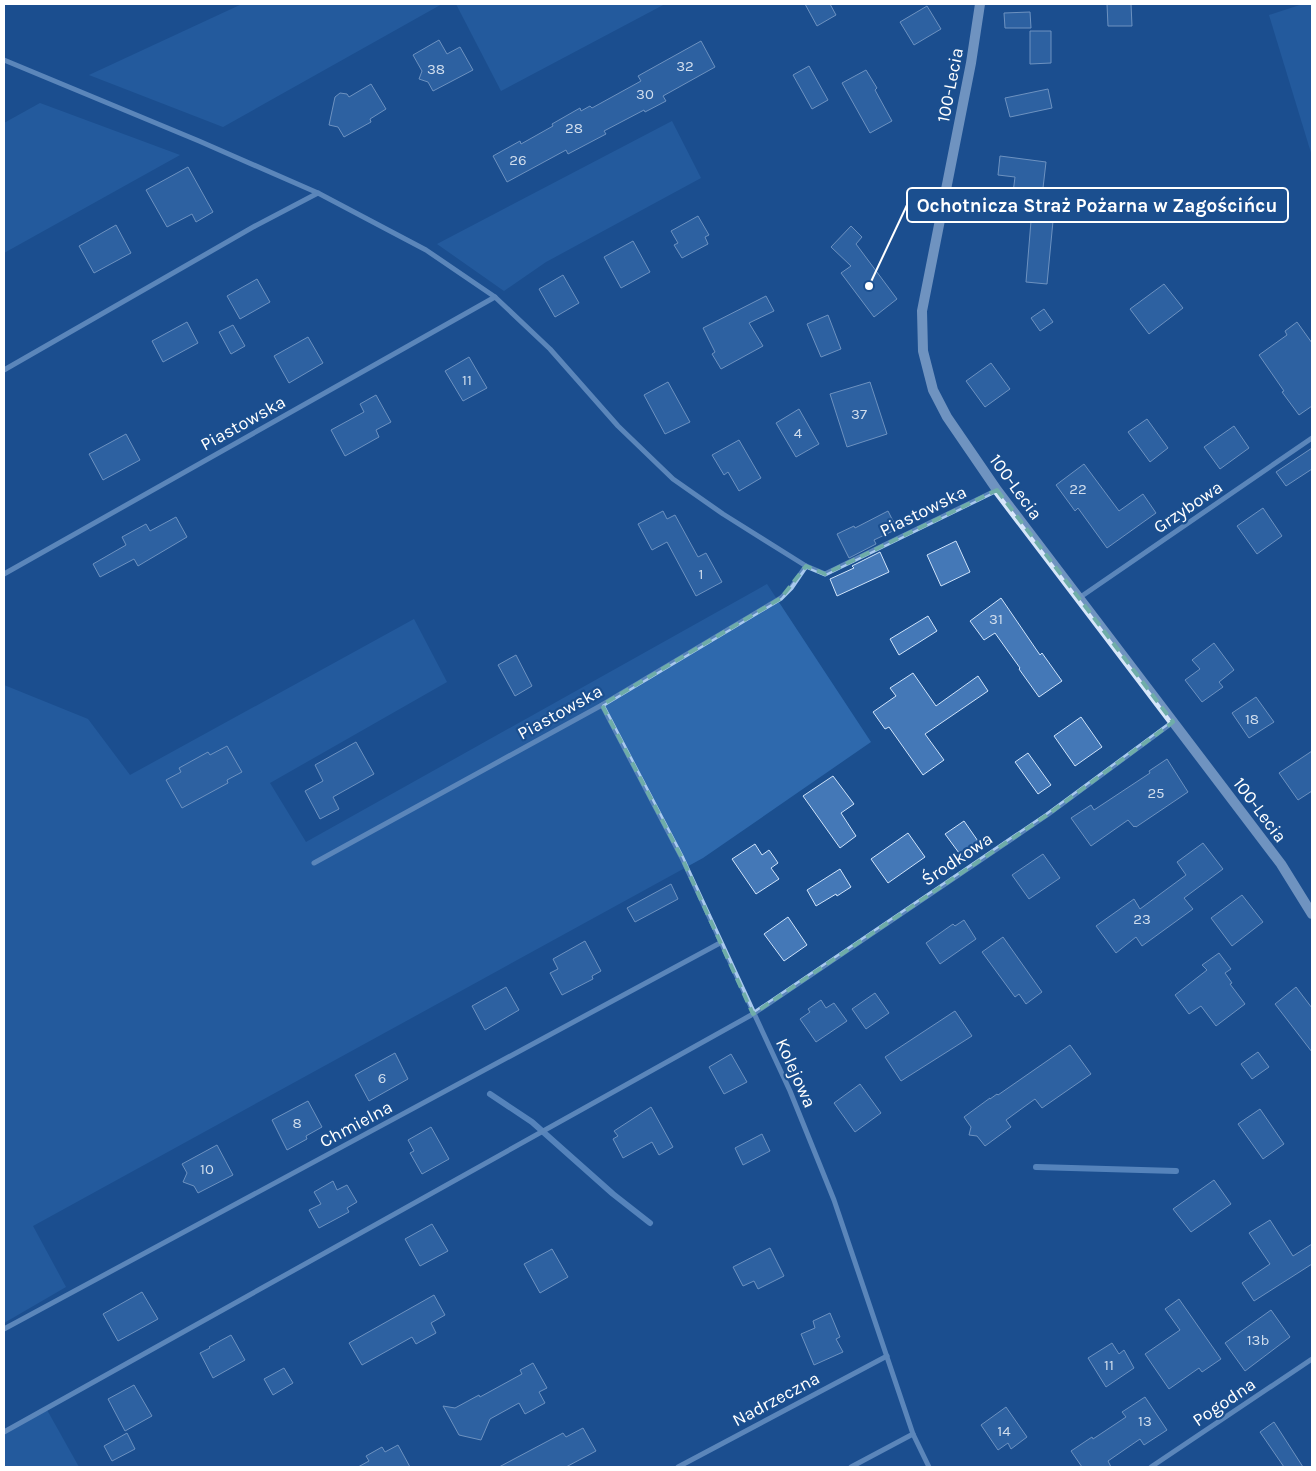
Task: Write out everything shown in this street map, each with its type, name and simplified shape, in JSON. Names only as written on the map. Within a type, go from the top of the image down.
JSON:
[{"type":"street","name":"100-Lecia","points":[[980,4],[971,63],[922,311],[923,351],[933,390],[946,418],[997,490],[1281,864],[1312,914]]},
{"type":"street","name":"Piastowska","points":[[4,60],[318,193],[426,250],[495,296],[550,349],[618,426],[672,479],[723,514],[806,566],[825,574],[997,490]]},
{"type":"street","points":[[4,370],[255,226],[318,193]]},
{"type":"street","name":"Piastowska","points":[[4,574],[495,296]]},
{"type":"street","name":"Grzybowa","points":[[1079,598],[1312,438]]},
{"type":"street","name":"Piastowska","points":[[314,863],[602,705],[781,598],[791,588],[806,566]]},
{"type":"street","name":"Kolejowa","points":[[602,705],[682,858],[790,1091],[834,1200],[913,1434],[929,1467]]},
{"type":"street","name":"Środkowa","points":[[4,1432],[753,1014],[1047,815],[1173,722]]},
{"type":"street","name":"Chmielna","points":[[4,1330],[720,943]]},
{"type":"street","name":"Nadrzeczna","points":[[678,1467],[886,1356]]},
{"type":"street","name":"Pogodna","points":[[1151,1467],[1312,1360]]},
{"type":"street","points":[[851,1467],[913,1434]]},
{"type":"highlighted area","points":[[997,490],[1173,722],[1047,815],[753,1014],[682,858],[602,705],[781,598],[806,566],[825,574]]},
{"type":"shaded area","points":[[242,4],[442,4],[223,127],[89,75]]},
{"type":"shaded area","points":[[456,4],[665,4],[501,91]]},
{"type":"shaded area","points":[[1303,4],[1312,4],[1312,156],[1269,15]]},
{"type":"shaded area","points":[[40,103],[180,155],[4,253],[4,123]]},
{"type":"shaded area","points":[[672,121],[701,178],[546,262],[504,291],[437,244]]},
{"type":"shaded area","points":[[767,584],[871,742],[703,858],[33,1226],[66,1287],[4,1323],[4,685],[88,719],[130,775],[414,619],[447,682],[270,783],[306,842]]},
{"type":"shaded area","points":[[47,1410],[79,1467],[4,1467],[4,1434]]},
{"type":"building","points":[[805,4],[830,4],[836,15],[817,26]]},
{"type":"building","points":[[1107,4],[1131,4],[1132,26],[1108,26]]},
{"type":"building","points":[[927,6],[941,29],[914,45],[900,22]]},
{"type":"building","points":[[1030,12],[1031,28],[1005,28],[1004,13]]},
{"type":"building","points":[[1030,31],[1051,31],[1051,63],[1030,64]]},
{"type":"building","points":[[439,40],[447,54],[460,47],[473,70],[433,91],[428,82],[419,79],[422,71],[413,55]]},
{"type":"building","points":[[701,41],[715,67],[663,96],[666,101],[604,131],[606,134],[568,154],[566,150],[507,182],[493,156],[520,141],[521,144],[580,108],[581,111],[590,106],[592,108],[641,81],[638,76]]},
{"type":"building","points":[[809,66],[828,100],[812,109],[793,75]]},
{"type":"building","points":[[866,70],[877,88],[875,90],[892,121],[870,133],[842,83]]},
{"type":"building","points":[[371,84],[386,109],[370,119],[371,122],[344,137],[338,127],[329,125],[335,97],[340,93],[347,94],[349,97]]},
{"type":"building","points":[[1048,89],[1052,108],[1010,117],[1005,98]]},
{"type":"building","points":[[1000,156],[1046,162],[1039,204],[1012,201],[1015,177],[998,175]]},
{"type":"building","points":[[188,167],[213,212],[196,222],[192,214],[167,227],[146,190]]},
{"type":"building","points":[[698,216],[709,235],[705,237],[708,244],[682,258],[674,245],[678,243],[671,231]]},
{"type":"building","points":[[1031,221],[1053,221],[1047,284],[1026,282]]},
{"type":"building","points":[[116,225],[131,253],[94,273],[79,246]]},
{"type":"building","points":[[851,226],[862,237],[856,244],[897,299],[874,317],[841,273],[851,266],[831,247]]},
{"type":"building","points":[[633,241],[650,272],[621,288],[604,257]]},
{"type":"building","points":[[563,275],[579,303],[555,317],[539,289]]},
{"type":"building","points":[[257,279],[270,302],[240,319],[227,296]]},
{"type":"building","points":[[1164,284],[1183,308],[1149,334],[1130,309]]},
{"type":"building","points":[[766,296],[774,311],[749,323],[763,346],[721,369],[712,354],[715,352],[703,328]]},
{"type":"building","points":[[1044,309],[1053,322],[1040,331],[1031,318]]},
{"type":"building","points":[[828,315],[841,349],[821,357],[807,324]]},
{"type":"building","points":[[187,322],[198,343],[163,362],[152,341]]},
{"type":"building","points":[[1297,322],[1312,343],[1312,406],[1299,415],[1259,355],[1287,335],[1285,331]]},
{"type":"building","points":[[233,325],[245,346],[231,354],[219,332]]},
{"type":"building","points":[[308,337],[323,363],[289,383],[274,356]]},
{"type":"building","points":[[469,357],[487,388],[463,401],[445,371]]},
{"type":"building","points":[[991,363],[1010,389],[985,407],[966,381]]},
{"type":"building","points":[[668,382],[690,422],[665,434],[644,395]]},
{"type":"building","points":[[870,382],[887,434],[847,447],[830,394]]},
{"type":"building","points":[[376,395],[391,422],[376,430],[379,437],[345,456],[331,430],[364,412],[360,404]]},
{"type":"building","points":[[799,409],[819,444],[796,457],[776,423]]},
{"type":"building","points":[[1147,419],[1168,448],[1150,462],[1128,432]]},
{"type":"building","points":[[1234,426],[1249,448],[1220,469],[1204,447]]},
{"type":"building","points":[[126,434],[140,460],[103,480],[89,454]]},
{"type":"building","points":[[739,440],[761,478],[739,491],[728,472],[724,475],[712,455]]},
{"type":"building","points":[[1312,448],[1312,469],[1286,486],[1276,472]]},
{"type":"building","points":[[1084,464],[1119,511],[1143,494],[1156,513],[1107,548],[1078,508],[1075,511],[1056,485]]},
{"type":"building","points":[[1263,508],[1282,536],[1257,554],[1237,526]]},
{"type":"building","points":[[663,511],[667,519],[675,515],[698,557],[706,553],[722,582],[696,596],[667,542],[652,550],[638,524]]},
{"type":"building","points":[[888,511],[897,529],[874,540],[876,544],[849,558],[837,534],[854,526],[855,528]]},
{"type":"building","points":[[176,517],[187,537],[138,566],[134,559],[100,577],[93,564],[126,545],[122,537],[146,524],[150,531]]},
{"type":"building","points":[[956,541],[970,572],[941,586],[927,555]]},
{"type":"building","points":[[880,552],[889,572],[837,596],[830,579],[854,568],[852,566]]},
{"type":"building","points":[[1001,598],[1040,655],[1042,653],[1062,681],[1039,697],[995,633],[984,640],[970,621]]},
{"type":"building","points":[[928,616],[937,631],[899,655],[890,639]]},
{"type":"building","points":[[1214,643],[1234,670],[1219,682],[1223,687],[1202,702],[1185,680],[1200,669],[1192,660]]},
{"type":"building","points":[[516,655],[532,686],[515,696],[498,665]]},
{"type":"building","points":[[913,673],[936,706],[978,676],[988,691],[925,734],[944,760],[923,775],[889,727],[885,729],[873,712],[896,696],[890,688]]},
{"type":"building","points":[[1256,697],[1274,722],[1249,738],[1232,713]]},
{"type":"building","points":[[1081,717],[1102,747],[1075,766],[1054,736]]},
{"type":"building","points":[[356,742],[374,774],[333,797],[339,809],[320,819],[305,791],[323,781],[315,765]]},
{"type":"building","points":[[227,746],[242,772],[227,780],[228,783],[182,808],[166,780],[181,772],[179,768],[208,752],[210,755]]},
{"type":"building","points":[[1312,751],[1312,791],[1298,800],[1279,773]]},
{"type":"building","points":[[1028,753],[1051,785],[1038,794],[1015,762]]},
{"type":"building","points":[[1167,759],[1188,792],[1136,827],[1128,820],[1091,846],[1071,818],[1091,805],[1094,810],[1150,773],[1149,771]]},
{"type":"building","points":[[833,776],[854,804],[841,813],[856,836],[840,848],[803,796]]},
{"type":"building","points":[[964,821],[980,844],[962,857],[945,834]]},
{"type":"building","points":[[908,833],[925,857],[888,883],[871,859]]},
{"type":"building","points":[[1203,843],[1223,869],[1184,898],[1193,909],[1142,946],[1136,937],[1116,953],[1096,926],[1134,899],[1140,909],[1186,875],[1177,862]]},
{"type":"building","points":[[755,844],[762,855],[769,850],[774,857],[778,863],[771,868],[779,879],[756,894],[732,859]]},
{"type":"building","points":[[1043,854],[1060,878],[1029,899],[1012,875]]},
{"type":"building","points":[[840,869],[851,887],[816,906],[807,890]]},
{"type":"building","points":[[671,884],[678,899],[635,922],[627,908]]},
{"type":"building","points":[[1242,895],[1263,922],[1232,946],[1211,918]]},
{"type":"building","points":[[788,917],[807,945],[784,961],[764,934]]},
{"type":"building","points":[[964,920],[976,939],[940,964],[926,943],[953,924],[955,926]]},
{"type":"building","points":[[1003,937],[1042,992],[1026,1004],[1019,994],[1015,997],[982,952]]},
{"type":"building","points":[[585,941],[601,971],[592,976],[593,979],[562,995],[550,973],[558,969],[553,959]]},
{"type":"building","points":[[1219,953],[1231,969],[1225,973],[1232,983],[1230,984],[1245,1004],[1216,1026],[1201,1006],[1189,1014],[1175,995],[1207,970],[1202,965]]},
{"type":"building","points":[[506,987],[519,1010],[485,1030],[472,1006]]},
{"type":"building","points":[[1296,987],[1312,1008],[1312,1052],[1275,1004]]},
{"type":"building","points":[[875,993],[889,1013],[866,1029],[852,1009]]},
{"type":"building","points":[[821,1000],[826,1008],[834,1003],[847,1021],[816,1042],[800,1019],[810,1012],[808,1009]]},
{"type":"building","points":[[955,1011],[972,1036],[901,1081],[885,1057]]},
{"type":"building","points":[[1070,1045],[1091,1074],[1042,1108],[1035,1099],[1006,1120],[1011,1127],[985,1146],[977,1136],[969,1135],[971,1127],[964,1117]]},
{"type":"building","points":[[1258,1052],[1269,1067],[1252,1079],[1241,1064]]},
{"type":"building","points":[[395,1053],[408,1079],[369,1101],[355,1075]]},
{"type":"building","points":[[731,1054],[747,1082],[724,1094],[709,1067]]},
{"type":"building","points":[[860,1084],[881,1113],[855,1132],[834,1103]]},
{"type":"building","points":[[308,1101],[322,1127],[306,1136],[307,1139],[287,1150],[272,1120]]},
{"type":"building","points":[[651,1107],[673,1147],[659,1155],[652,1142],[623,1158],[613,1139],[618,1136],[614,1131]]},
{"type":"building","points":[[1260,1109],[1284,1144],[1263,1159],[1238,1124]]},
{"type":"building","points":[[431,1127],[449,1159],[422,1174],[410,1153],[414,1151],[408,1140]]},
{"type":"building","points":[[762,1134],[770,1151],[743,1165],[735,1148]]},
{"type":"building","points":[[217,1145],[233,1175],[198,1193],[194,1186],[183,1182],[187,1173],[182,1164]]},
{"type":"building","points":[[1214,1180],[1231,1204],[1191,1232],[1173,1209]]},
{"type":"building","points":[[333,1181],[337,1190],[347,1185],[357,1202],[347,1208],[349,1212],[319,1228],[309,1210],[321,1204],[314,1192]]},
{"type":"building","points":[[1270,1220],[1293,1256],[1312,1244],[1312,1264],[1254,1301],[1242,1283],[1270,1264],[1249,1233]]},
{"type":"building","points":[[432,1224],[448,1251],[420,1266],[405,1239]]},
{"type":"building","points":[[770,1248],[784,1276],[758,1289],[754,1281],[743,1286],[733,1267]]},
{"type":"building","points":[[552,1249],[568,1277],[540,1293],[524,1264]]},
{"type":"building","points":[[142,1292],[158,1319],[118,1341],[103,1314]]},
{"type":"building","points":[[434,1295],[445,1315],[431,1323],[436,1333],[416,1344],[412,1337],[362,1365],[349,1343]]},
{"type":"building","points":[[1179,1299],[1221,1359],[1202,1372],[1199,1368],[1169,1389],[1145,1354],[1180,1330],[1165,1309]]},
{"type":"building","points":[[1271,1310],[1290,1337],[1245,1371],[1225,1343]]},
{"type":"building","points":[[830,1313],[840,1337],[836,1339],[843,1352],[814,1365],[801,1334],[815,1328],[813,1321]]},
{"type":"building","points":[[231,1335],[245,1360],[213,1378],[200,1353]]},
{"type":"building","points":[[1112,1343],[1119,1354],[1124,1350],[1134,1368],[1106,1387],[1088,1358]]},
{"type":"building","points":[[533,1363],[547,1388],[539,1392],[545,1403],[525,1414],[519,1403],[490,1419],[481,1440],[459,1435],[443,1406],[455,1408],[479,1395],[480,1397],[522,1374],[520,1370]]},
{"type":"building","points":[[284,1368],[293,1383],[273,1395],[264,1379]]},
{"type":"building","points":[[134,1385],[152,1416],[125,1431],[108,1399]]},
{"type":"building","points":[[1145,1397],[1167,1430],[1144,1445],[1140,1439],[1108,1461],[1111,1467],[1082,1467],[1071,1451],[1126,1417],[1122,1412]]},
{"type":"building","points":[[1006,1407],[1027,1437],[1011,1449],[1008,1443],[998,1450],[981,1425]]},
{"type":"building","points":[[1274,1422],[1303,1467],[1284,1467],[1260,1432]]},
{"type":"building","points":[[583,1428],[596,1451],[566,1467],[499,1467],[563,1433],[566,1437]]},
{"type":"building","points":[[127,1433],[135,1449],[112,1461],[104,1446]]},
{"type":"building","points":[[398,1445],[410,1467],[358,1467],[369,1461],[366,1456],[382,1447],[385,1452]]},
{"type":"waterway","points":[[490,1094],[532,1122],[613,1194],[650,1223]]},
{"type":"waterway","points":[[1036,1167],[1176,1171]]},
{"type":"place","name":"Ochotnicza Straż Pożarna w Zagościńcu","points":[[869,286]]}]
